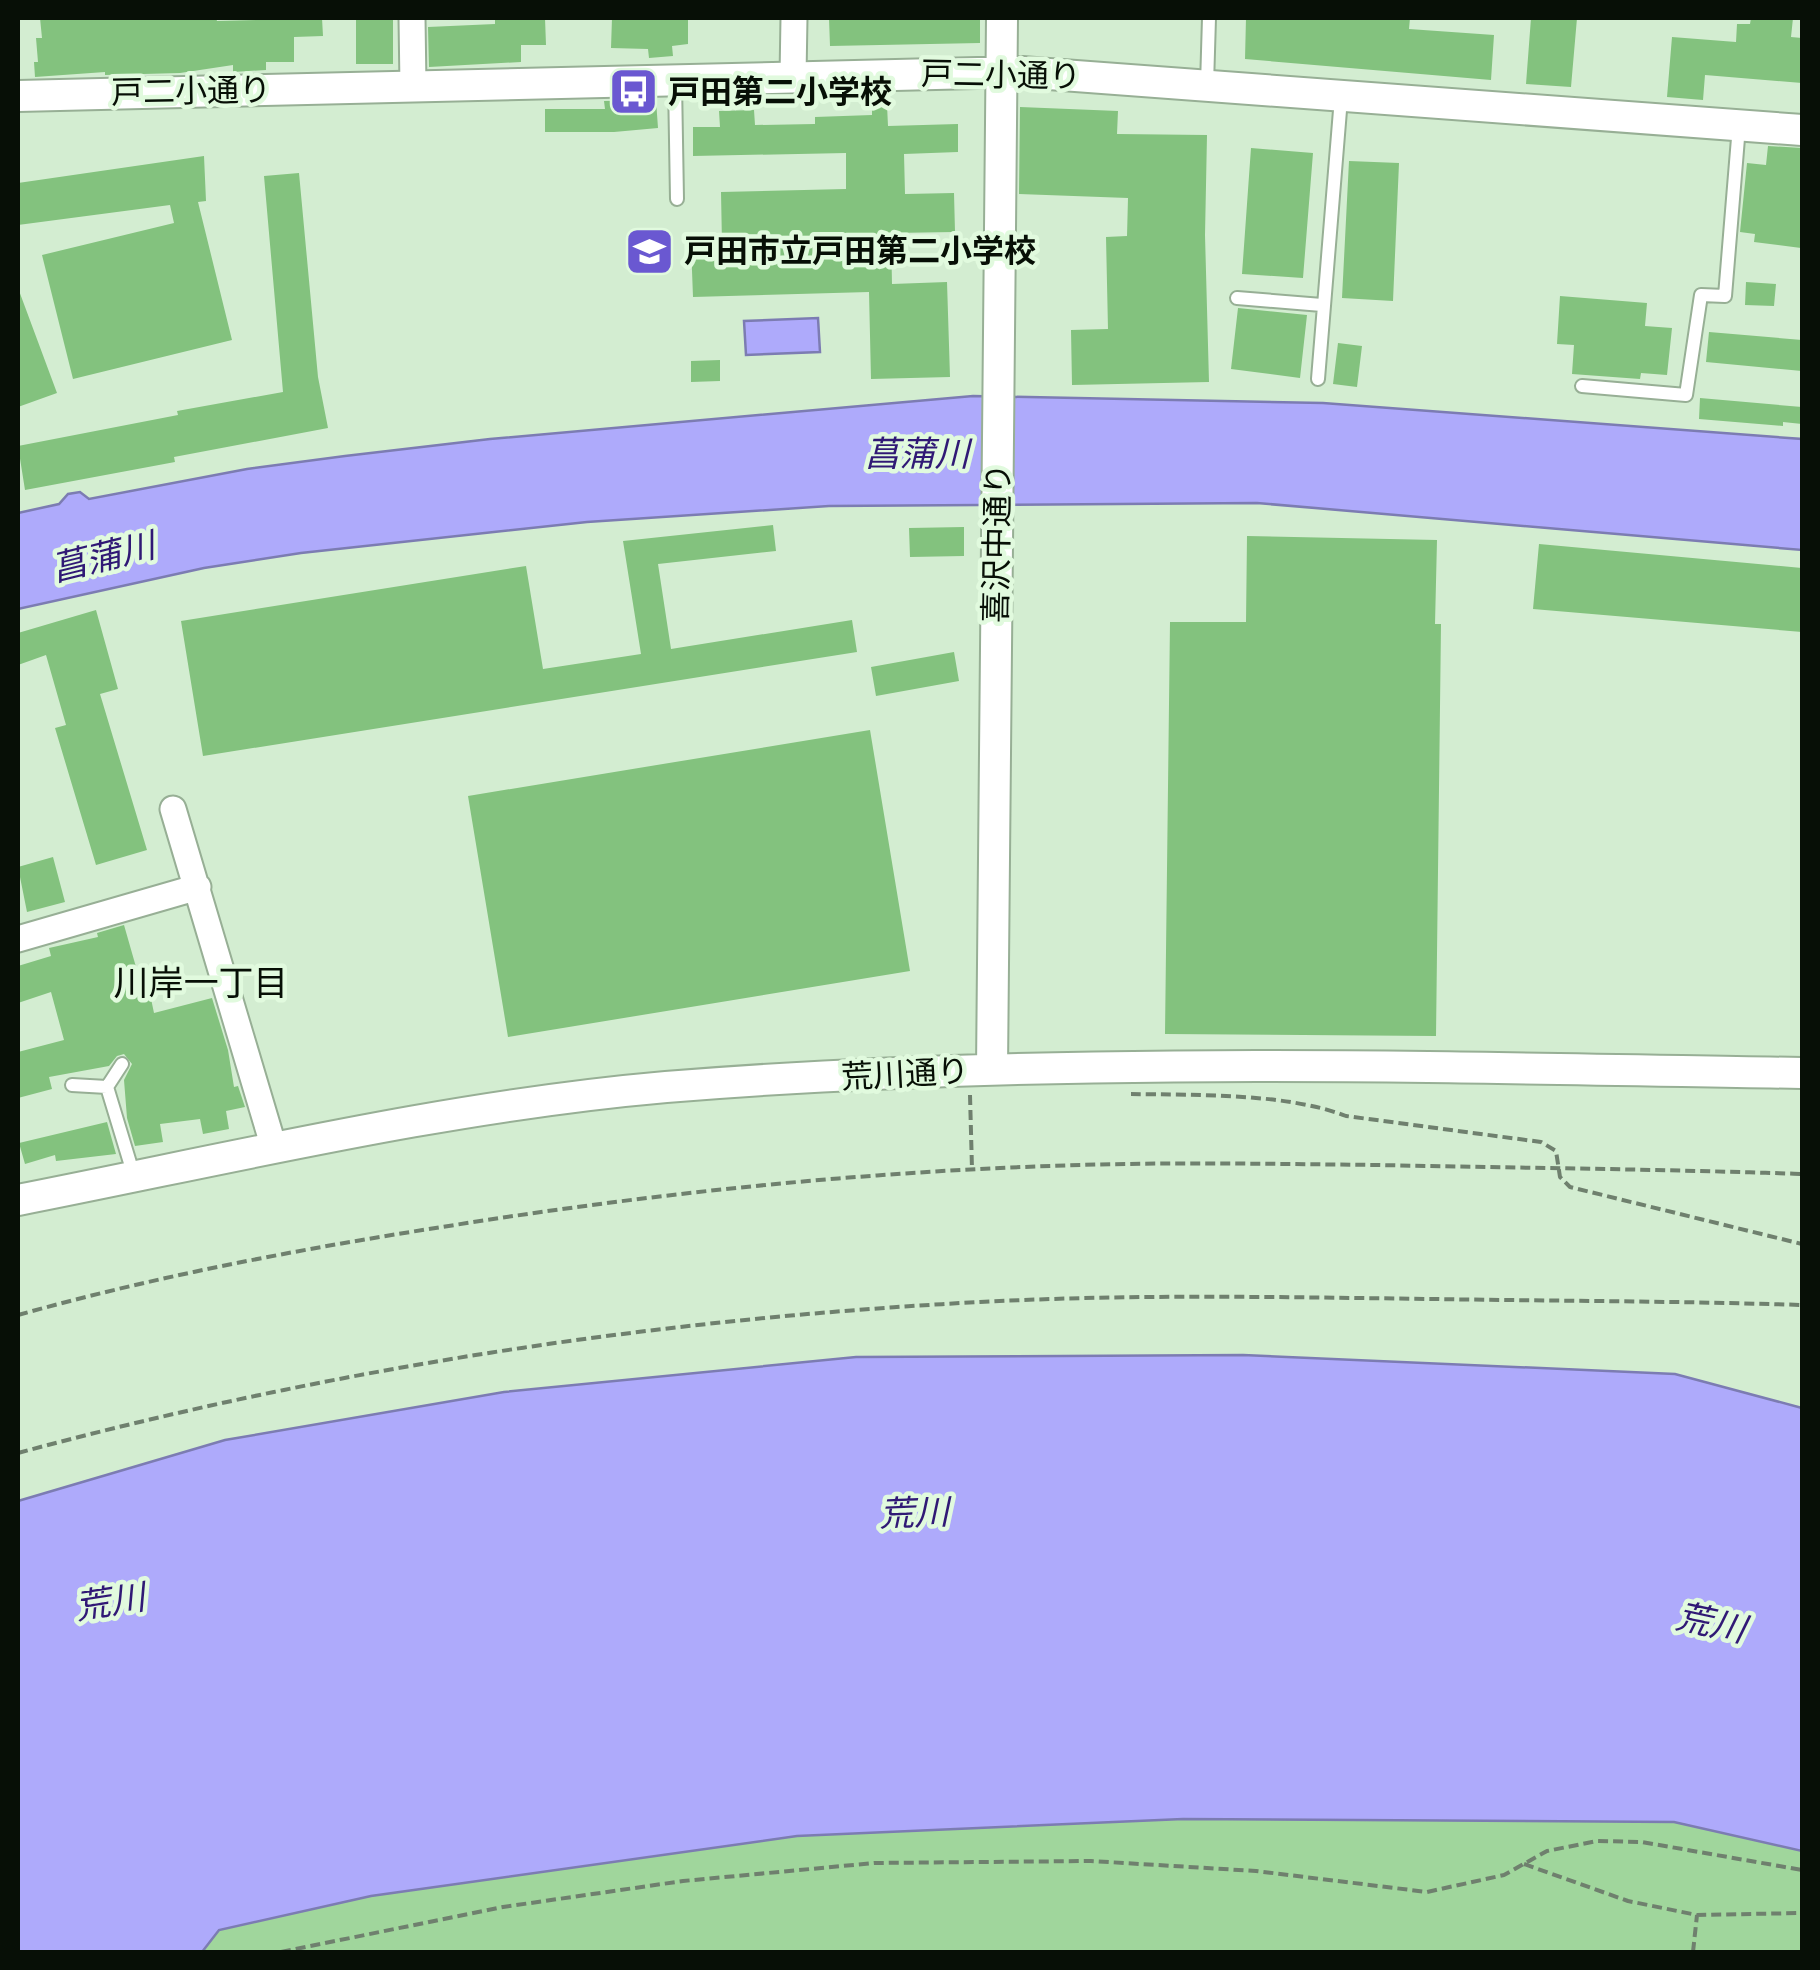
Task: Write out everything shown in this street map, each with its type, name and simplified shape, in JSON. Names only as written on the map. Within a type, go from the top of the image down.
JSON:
[{"type":"street","points":[[412,18],[413,86]]},
{"type":"street","points":[[793,76],[794,18]]},
{"type":"street","name":"喜沢中通り","points":[[981,1069],[1000,383],[1002,18]]},
{"type":"street","name":"戸二小通り","points":[[18,96],[1002,71],[1802,130]]},
{"type":"street","points":[[173,809],[274,1148]]},
{"type":"street","points":[[18,939],[198,887]]},
{"type":"street","name":"荒川通り","points":[[19,1194],[549,1102],[666,1088],[981,1069],[1298,1064],[1802,1073]]},
{"type":"lane","points":[[1207,86],[1208,18]]},
{"type":"lane","points":[[675,79],[677,199]]},
{"type":"lane","points":[[1318,379],[1342,96]]},
{"type":"lane","points":[[1582,386],[1686,395],[1700,295],[1725,296],[1739,126]]},
{"type":"lane","points":[[1237,298],[1322,305]]},
{"type":"lane","points":[[122,1064],[107,1087],[134,1176]]},
{"type":"lane","points":[[72,1086],[107,1087]]},
{"type":"path","points":[[972,1169],[981,1069]]},
{"type":"path","points":[[1115,1094],[1194,1094],[1320,1106],[1346,1116],[1542,1142],[1556,1150],[1560,1177],[1570,1187],[1802,1244]]},
{"type":"path","points":[[18,1314],[352,1241],[557,1209],[759,1184],[972,1169],[1220,1162],[1802,1174]]},
{"type":"path","points":[[18,1453],[164,1416],[389,1370],[618,1335],[864,1309],[1146,1296],[1802,1305]]},
{"type":"path","points":[[280,1952],[502,1907],[682,1881],[874,1863],[1091,1861],[1256,1871],[1428,1892],[1504,1874],[1547,1850],[1597,1841],[1642,1842],[1802,1870]]},
{"type":"path","points":[[1524,1864],[1628,1901],[1697,1915],[1802,1913]]},
{"type":"path","points":[[1693,1952],[1697,1915]]},
{"type":"green space","points":[[1183,1819],[1674,1822],[1802,1851],[1802,1952],[202,1952],[219,1930],[371,1896],[797,1836]]},
{"type":"water","points":[[818,318],[820,352],[746,355],[744,321]]},
{"type":"water","name":"菖蒲川","points":[[973,396],[1323,403],[1802,439],[1802,550],[1257,503],[829,506],[587,522],[301,553],[204,568],[18,609],[18,513],[59,504],[68,494],[80,492],[89,499],[247,469],[490,439]]},
{"type":"water","name":"荒川","points":[[1243,1355],[1675,1374],[1802,1408],[1802,1851],[1674,1822],[1183,1819],[797,1836],[371,1896],[219,1930],[202,1952],[18,1952],[18,1501],[225,1440],[504,1392],[856,1357]]},
{"type":"building","points":[[40,18],[322,18],[323,36],[294,37],[294,62],[266,62],[266,70],[233,72],[233,65],[180,73],[105,72],[35,77],[36,38],[42,38]]},
{"type":"building","points":[[356,18],[393,18],[393,64],[356,64]]},
{"type":"building","points":[[495,18],[545,18],[546,45],[521,45],[521,62],[429,67],[428,27],[495,24]]},
{"type":"building","points":[[612,18],[688,18],[688,44],[672,46],[673,56],[649,58],[648,49],[611,48]]},
{"type":"building","points":[[829,18],[980,18],[980,43],[830,46]]},
{"type":"building","points":[[1246,18],[1410,18],[1409,29],[1494,35],[1491,80],[1245,59]]},
{"type":"building","points":[[1531,18],[1577,18],[1571,87],[1526,84]]},
{"type":"building","points":[[1751,18],[1793,18],[1791,37],[1802,38],[1802,83],[1705,75],[1703,100],[1667,97],[1672,37],[1736,42],[1737,24],[1750,24]]},
{"type":"building","points":[[656,100],[658,128],[545,132],[545,109],[605,109],[604,101]]},
{"type":"building","points":[[887,105],[888,126],[958,124],[958,152],[904,154],[905,194],[954,193],[955,232],[891,233],[892,284],[947,282],[950,377],[871,379],[869,292],[693,297],[691,244],[722,244],[721,192],[846,189],[846,153],[693,156],[693,127],[720,127],[719,111],[754,110],[755,125],[815,124],[815,117],[872,115],[872,106]]},
{"type":"building","points":[[1020,107],[1118,111],[1117,134],[1207,135],[1209,382],[1072,385],[1071,330],[1108,329],[1106,237],[1127,236],[1128,198],[1019,194]]},
{"type":"building","points":[[1768,146],[1802,148],[1801,248],[1754,242],[1755,234],[1740,232],[1747,163],[1766,165]]},
{"type":"building","points":[[1251,148],[1313,153],[1303,278],[1242,274]]},
{"type":"building","points":[[204,156],[206,201],[198,202],[232,340],[73,379],[42,255],[174,223],[170,205],[18,225],[18,183]]},
{"type":"building","points":[[1349,161],[1399,163],[1393,301],[1342,298]]},
{"type":"building","points":[[299,173],[318,377],[328,428],[25,490],[18,446],[283,392],[264,176]]},
{"type":"building","points":[[1746,282],[1776,284],[1774,306],[1745,305]]},
{"type":"building","points":[[18,288],[57,393],[18,407]]},
{"type":"building","points":[[1560,296],[1647,303],[1645,326],[1672,328],[1667,375],[1641,373],[1640,379],[1572,374],[1574,345],[1557,344]]},
{"type":"building","points":[[1238,308],[1307,315],[1300,378],[1231,369]]},
{"type":"building","points":[[1709,332],[1802,340],[1802,371],[1706,362]]},
{"type":"building","points":[[1338,343],[1362,346],[1357,387],[1333,384]]},
{"type":"building","points":[[720,360],[720,381],[691,382],[691,361]]},
{"type":"building","points":[[1700,398],[1802,407],[1802,424],[1699,419]]},
{"type":"building","points":[[773,525],[776,551],[658,564],[671,649],[852,620],[857,652],[203,756],[181,621],[526,566],[543,669],[641,654],[623,541]]},
{"type":"building","points":[[964,527],[964,556],[910,557],[909,528]]},
{"type":"building","points":[[1247,536],[1437,540],[1435,624],[1441,624],[1436,1036],[1165,1034],[1170,622],[1246,622]]},
{"type":"building","points":[[1539,544],[1802,568],[1802,632],[1533,609]]},
{"type":"building","points":[[96,610],[118,689],[100,694],[147,850],[96,865],[55,728],[66,725],[46,655],[18,665],[18,633]]},
{"type":"building","points":[[954,652],[959,681],[876,696],[871,667]]},
{"type":"building","points":[[870,730],[910,971],[508,1037],[468,796]]},
{"type":"building","points":[[53,857],[65,902],[27,912],[18,867]]},
{"type":"building","points":[[124,925],[144,995],[150,994],[154,1013],[212,998],[228,1050],[234,1087],[238,1086],[245,1107],[226,1111],[229,1129],[203,1134],[200,1119],[160,1124],[163,1142],[135,1146],[127,1118],[124,1080],[132,1064],[124,1054],[109,1066],[49,1077],[52,1089],[18,1098],[18,1052],[64,1040],[51,992],[18,1003],[18,966],[51,956],[49,948],[98,937],[97,933]]},
{"type":"building","points":[[107,1122],[116,1154],[56,1161],[55,1155],[25,1164],[19,1143]]},
{"type":"place","name":"戸田第二小学校","points":[[633,92]]},
{"type":"place","name":"戸田市立戸田第二小学校","points":[[649,251]]},
{"type":"district","name":"川岸一丁目","points":[[201,983]]}]
